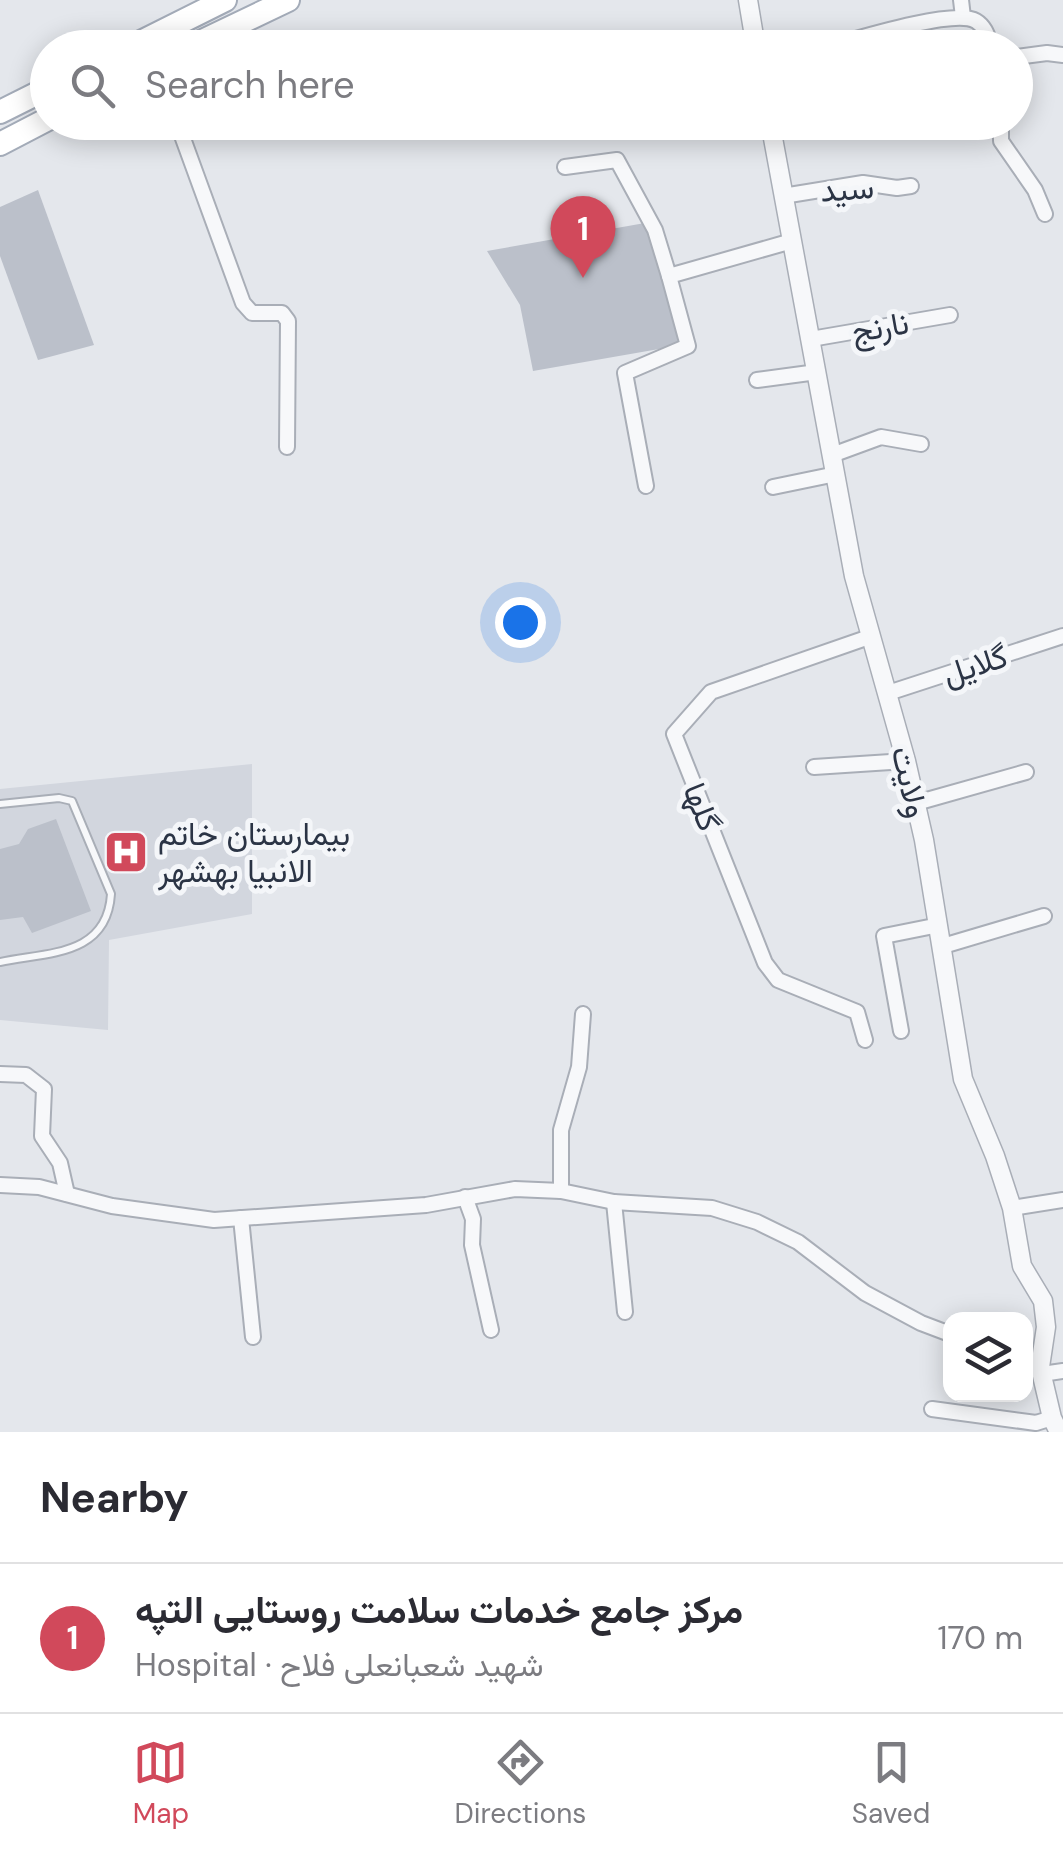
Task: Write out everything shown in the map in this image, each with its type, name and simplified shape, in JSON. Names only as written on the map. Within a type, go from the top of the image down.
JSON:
[{"type":"main road","points":[[156,30],[191,8],[225,0]]},
{"type":"main road","points":[[226,30],[288,0]]},
{"type":"main road","points":[[0,112],[30,97]]},
{"type":"main road","points":[[0,144],[30,128]]},
{"type":"street","points":[[748,0],[753,30]]},
{"type":"street","points":[[961,0],[963,18]]},
{"type":"street","points":[[894,30],[940,18],[974,20],[985,30]]},
{"type":"street","points":[[1033,55],[1063,56]]},
{"type":"street","points":[[184,140],[243,304],[252,313],[282,312],[288,321],[287,447]]},
{"type":"street","name":"ولایت","points":[[773,140],[854,576],[916,803],[963,1080],[1012,1208],[1022,1266],[1043,1300],[1042,1374],[1055,1425]]},
{"type":"street","points":[[1001,140],[1035,190],[1045,214]]},
{"type":"street","points":[[565,168],[617,160],[655,230],[688,346],[625,373],[646,486]]},
{"type":"street","name":"سید","points":[[783,196],[863,182],[897,188],[911,186]]},
{"type":"street","points":[[670,276],[792,241]]},
{"type":"street","name":"نارنج","points":[[811,338],[950,315]]},
{"type":"street","points":[[757,380],[817,372]]},
{"type":"street","points":[[832,454],[881,437],[920,444]]},
{"type":"street","points":[[774,487],[836,474]]},
{"type":"street","name":"گلها","points":[[866,1040],[856,1012],[778,980],[765,963],[674,734],[711,692],[872,636]]},
{"type":"street","name":"گلایل","points":[[888,693],[1063,636]]},
{"type":"street","points":[[814,768],[906,760]]},
{"type":"street","points":[[916,803],[1026,772]]},
{"type":"street","points":[[943,946],[1044,916]]},
{"type":"street","points":[[901,1031],[884,936],[939,925]]},
{"type":"street","points":[[560,1192],[560,1130],[580,1068],[583,1014]]},
{"type":"street","points":[[0,1074],[26,1075],[44,1089],[42,1136],[60,1163],[67,1194]]},
{"type":"street","points":[[0,1185],[39,1187],[112,1206],[214,1220],[426,1204],[515,1189],[614,1202],[712,1208],[757,1222],[798,1242],[865,1294],[943,1331]]},
{"type":"street","points":[[465,1197],[473,1219],[472,1246],[490,1330]]},
{"type":"street","points":[[1012,1208],[1063,1200]]},
{"type":"street","points":[[614,1202],[625,1312]]},
{"type":"street","points":[[241,1218],[253,1337]]},
{"type":"street","points":[[1042,1374],[1063,1371]]},
{"type":"street","points":[[932,1409],[1055,1425]]},
{"type":"lane","points":[[0,804],[72,800],[111,894],[102,927],[87,941],[66,951],[0,962]]},
{"type":"shaded area","name":"بیمارستان خاتم الانبیا بهشهر","points":[[252,764],[252,914],[109,940],[108,1030],[0,1020],[0,789]]},
{"type":"building","points":[[38,190],[94,345],[38,360],[0,256],[0,207]]},
{"type":"building","points":[[645,223],[682,345],[533,371],[520,305],[487,251]]},
{"type":"building","points":[[56,819],[91,911],[32,933],[23,917],[0,920],[0,849],[19,844],[28,829]]},
{"type":"place","name":"مرکز جامع خدمات سلامت روستایی التپه","points":[[583,278]]},
{"type":"place","name":"بیمارستان خاتم الانبیا بهشهر","points":[[126,852]]}]
